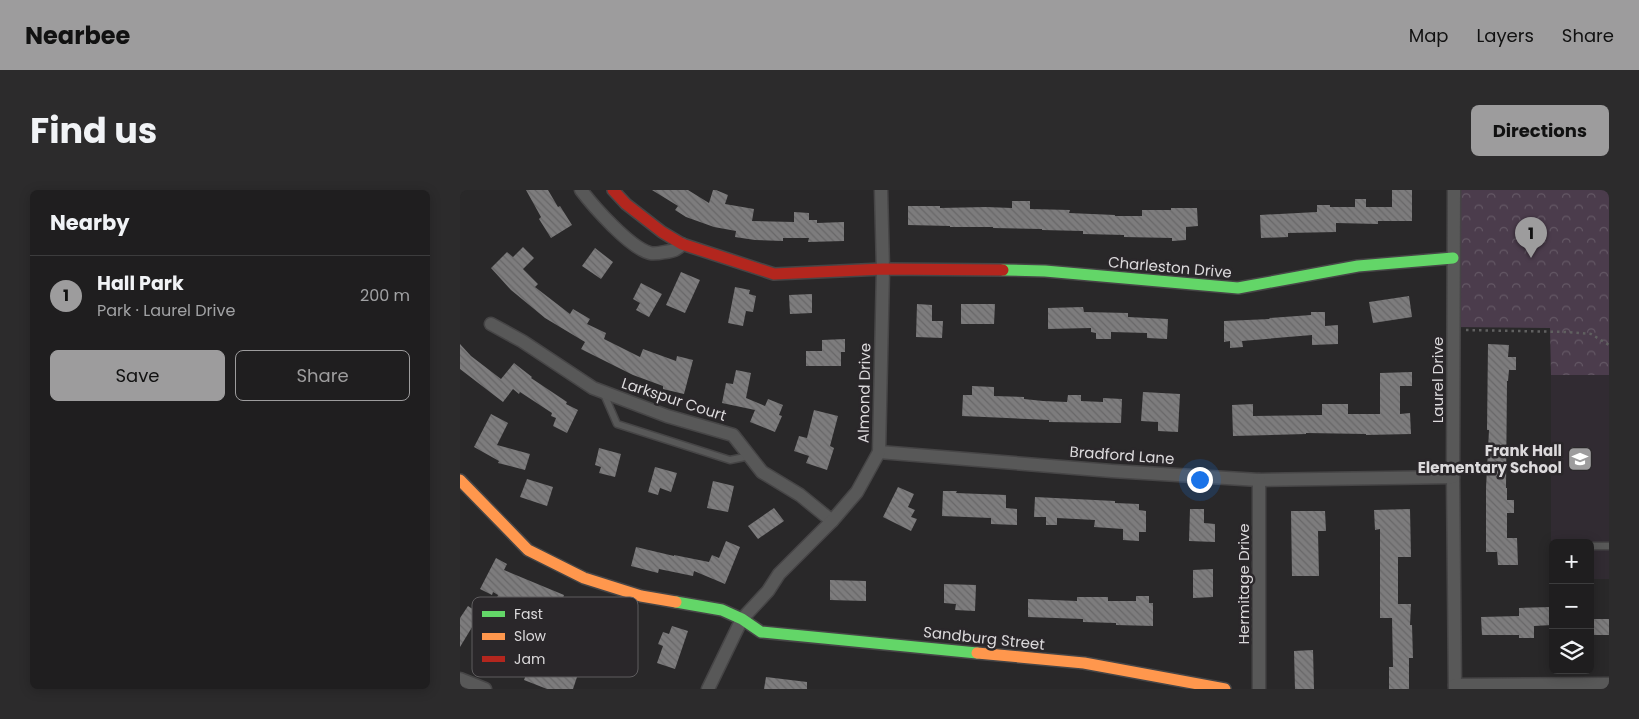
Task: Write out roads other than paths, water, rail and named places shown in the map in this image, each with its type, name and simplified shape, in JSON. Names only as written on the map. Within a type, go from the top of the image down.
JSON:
[{"type":"street","points":[[581,190],[596,209],[623,235],[644,250],[650,253],[662,253],[677,250],[682,244]]},
{"type":"street","name":"Charleston Drive","points":[[613,190],[626,204],[662,232],[682,244],[774,274],[883,269],[1045,272],[1238,288],[1358,266],[1453,258]]},
{"type":"street","name":"Almond Drive","points":[[708,689],[742,619],[768,591],[779,574],[832,521],[857,492],[879,452],[883,269],[881,190]]},
{"type":"street","name":"Laurel Drive","points":[[1454,190],[1453,477],[1455,687]]},
{"type":"street","name":"Larkspur Court","points":[[491,324],[522,341],[593,388],[667,416],[733,435],[762,472],[800,495],[832,521]]},
{"type":"street","name":"Bradford Lane","points":[[879,452],[1112,471],[1259,480],[1453,477]]},
{"type":"street","name":"Sandburg Street","points":[[460,480],[528,550],[584,578],[641,596],[722,610],[742,619],[761,632],[1084,663],[1225,689]]},
{"type":"street","name":"Hermitage Drive","points":[[1259,480],[1259,689]]},
{"type":"street","points":[[460,679],[485,689]]},
{"type":"street","points":[[1455,687],[1609,684]]},
{"type":"lane","points":[[604,392],[617,424],[730,460],[750,456]]},
{"type":"lane","points":[[1594,546],[1609,546]]},
{"type":"place","name":"Hall Park","points":[[1531,258]]},
{"type":"place","name":"Frank Hall Elementary School","points":[[1580,459]]}]
